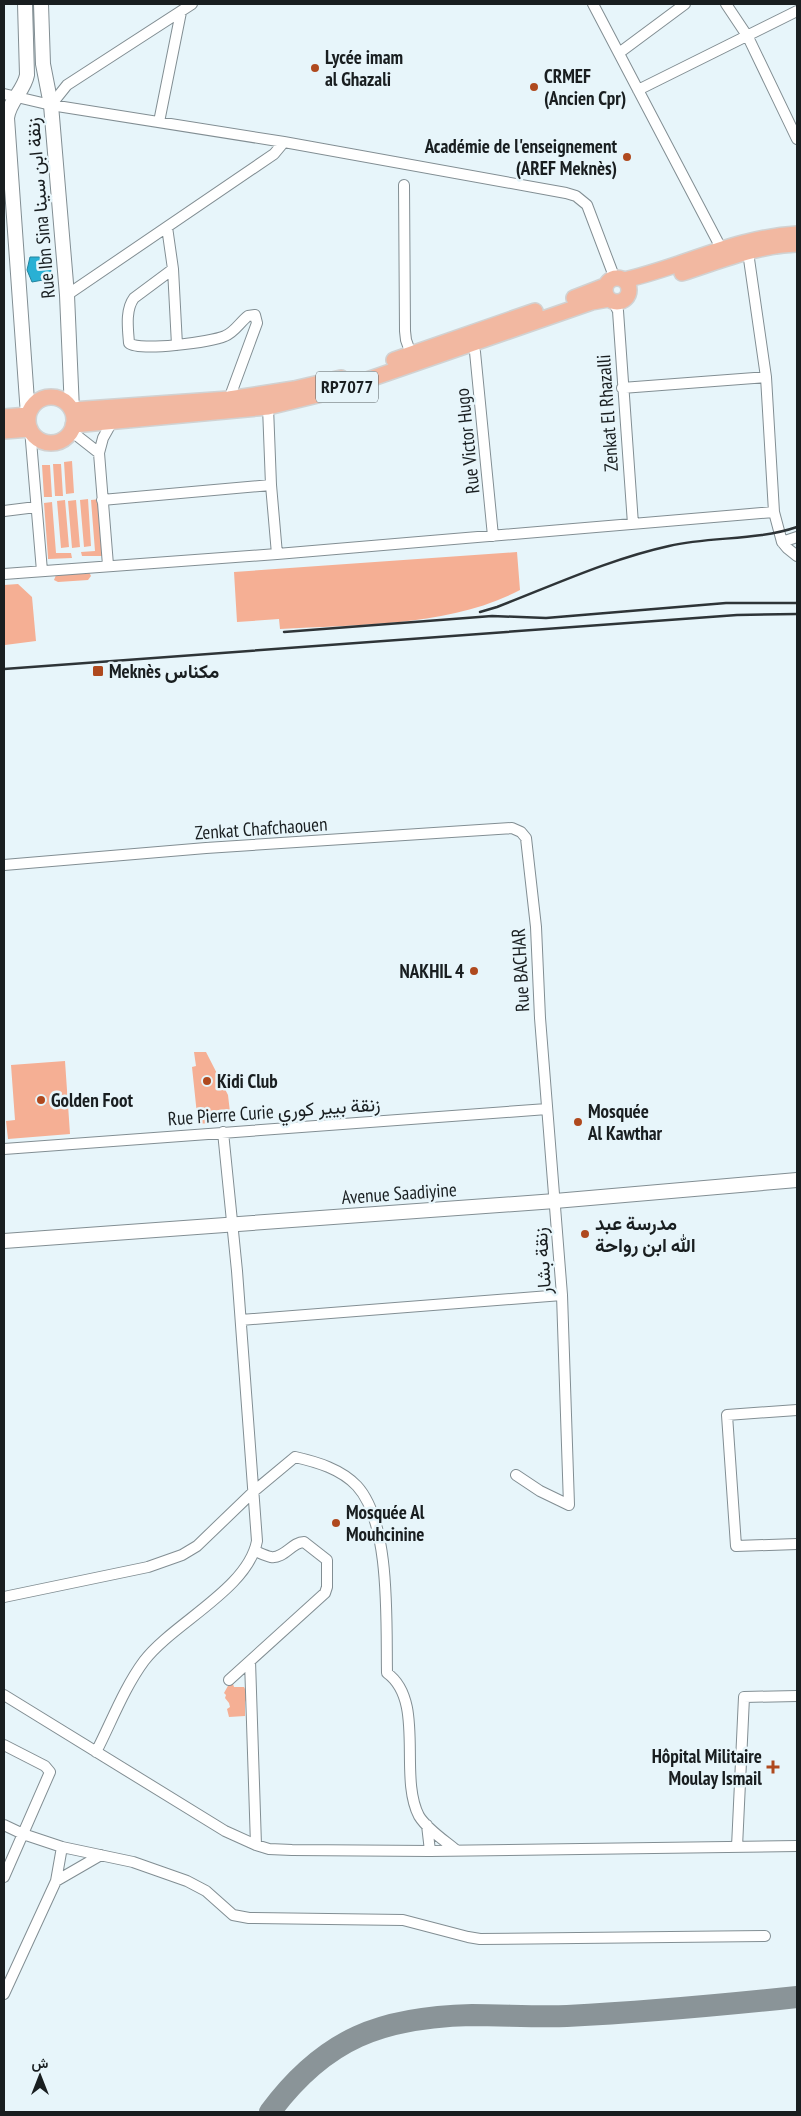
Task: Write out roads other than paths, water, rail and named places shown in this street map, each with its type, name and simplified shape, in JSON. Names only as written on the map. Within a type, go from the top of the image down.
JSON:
[{"type":"main road","name":"Rue Ibn Sina زنقة ابن سينا","points":[[25,4],[27,75],[25,83],[8,96],[10,107],[7,118],[7,174],[29,422]]},
{"type":"main road","name":"Rue Ibn Sina زنقة ابن سينا","points":[[40,4],[43,64],[50,105],[66,295],[72,422]]},
{"type":"main road","name":"RP7077","points":[[29,422],[34,436],[47,442],[61,440],[72,422],[294,389],[336,380],[615,286],[721,248],[774,236],[797,234]]},
{"type":"main road","name":"RP7077","points":[[72,422],[268,406],[338,390],[592,302],[615,286],[748,252],[774,246],[797,244]]},
{"type":"main road","points":[[4,432],[29,422],[36,402],[49,397],[62,400],[72,422]]},
{"type":"main road","points":[[4,418],[29,422]]},
{"type":"main road","name":"Avenue Saadiyine","points":[[4,1241],[555,1201],[797,1180]]},
{"type":"street","points":[[50,105],[67,85],[192,4]]},
{"type":"street","points":[[593,4],[721,248]]},
{"type":"street","points":[[619,53],[674,7],[685,4]]},
{"type":"street","points":[[726,4],[748,37],[797,139]]},
{"type":"street","points":[[638,90],[797,11]]},
{"type":"street","points":[[159,122],[181,12]]},
{"type":"street","name":"Zenkat El Rhazalli","points":[[8,96],[50,105],[284,142],[576,196],[587,205],[615,286],[633,524]]},
{"type":"street","points":[[66,295],[274,154],[284,142]]},
{"type":"street","points":[[404,185],[405,331],[411,354]]},
{"type":"street","points":[[167,227],[173,269],[177,345]]},
{"type":"street","points":[[748,252],[766,377],[774,512],[782,542],[797,556]]},
{"type":"street","points":[[173,269],[134,298],[130,304],[128,317],[129,341],[131,345],[138,347],[177,345],[223,337],[229,334],[248,316],[255,315],[257,323],[229,398]]},
{"type":"street","name":"Rue Victor Hugo","points":[[472,345],[475,352],[493,536]]},
{"type":"street","points":[[622,388],[766,377]]},
{"type":"street","points":[[268,406],[270,485],[277,554]]},
{"type":"street","points":[[108,565],[99,453],[103,438],[113,420]]},
{"type":"street","name":"Rue Ibn Sina زنقة ابن سينا","points":[[29,422],[42,571]]},
{"type":"street","points":[[72,422],[99,453]]},
{"type":"street","points":[[102,500],[270,485]]},
{"type":"street","points":[[4,511],[36,507]]},
{"type":"street","points":[[4,574],[277,554],[774,512]]},
{"type":"street","points":[[782,542],[797,537]]},
{"type":"street","name":"Zenkat Chafchaouen","points":[[4,865],[197,849],[512,828],[521,832]]},
{"type":"street","name":"Rue BACHAR","points":[[521,832],[526,838],[528,846],[533,891],[547,1109]]},
{"type":"street","name":"Rue Pierre Curie زنقة بيير كوري","points":[[4,1148],[547,1109]]},
{"type":"street","name":"زنقة بشار","points":[[516,1475],[540,1491],[569,1505],[562,1295],[547,1109]]},
{"type":"street","points":[[96,1752],[130,1684],[144,1661],[231,1583],[247,1567],[255,1551],[257,1541],[241,1320],[223,1132]]},
{"type":"street","points":[[241,1320],[562,1295]]},
{"type":"street","points":[[797,1410],[727,1415],[736,1546],[797,1544]]},
{"type":"street","points":[[4,1597],[168,1561],[197,1546],[253,1492],[295,1457],[341,1473],[356,1484],[372,1510],[378,1531],[385,1587],[387,1673],[394,1678],[407,1703],[413,1796],[420,1817],[456,1850]]},
{"type":"street","points":[[229,1680],[325,1593],[327,1587],[327,1560],[304,1542],[300,1542],[282,1555],[273,1557],[255,1551]]},
{"type":"street","points":[[250,1662],[256,1845]]},
{"type":"street","points":[[4,1695],[225,1831],[269,1849],[430,1851],[797,1846]]},
{"type":"street","points":[[737,1847],[744,1697],[797,1696]]},
{"type":"street","points":[[4,1745],[45,1766],[50,1772],[4,1877]]},
{"type":"street","points":[[427,1824],[430,1851]]},
{"type":"street","points":[[4,1825],[23,1834],[62,1847],[133,1862],[187,1881],[206,1891],[233,1915],[249,1918],[403,1920],[468,1937],[500,1939],[765,1936]]},
{"type":"street","points":[[4,1994],[56,1881],[62,1847]]},
{"type":"street","points":[[56,1881],[101,1855]]},
{"type":"water","points":[[30,257],[46,257],[51,271],[48,281],[32,282],[27,270]]},
{"type":"railway","points":[[480,612],[604,565],[647,551],[685,543],[750,537],[797,527]]},
{"type":"railway","points":[[284,632],[492,616],[546,618],[726,603],[797,603]]},
{"type":"railway","points":[[4,669],[737,615],[797,614]]},
{"type":"place","name":"Lycée imam al Ghazali","points":[[315,68]]},
{"type":"place","name":"CRMEF (Ancien Cpr)","points":[[534,87]]},
{"type":"place","name":"Académie de l'enseignement (AREF Meknès)","points":[[627,157]]},
{"type":"place","name":"Meknès مكناس","points":[[98,671]]},
{"type":"place","name":"NAKHIL 4","points":[[474,971]]},
{"type":"place","name":"Kidi Club","points":[[207,1081]]},
{"type":"place","name":"Golden Foot","points":[[41,1100]]},
{"type":"place","name":"Mosquée Al Kawthar","points":[[578,1122]]},
{"type":"place","name":"مدرسة عبد الله ابن رواحة","points":[[585,1234]]},
{"type":"place","name":"Mosquée Al Mouhcinine","points":[[336,1523]]},
{"type":"place","name":"Hôpital Militaire Moulay Ismail","points":[[773,1767]]}]
